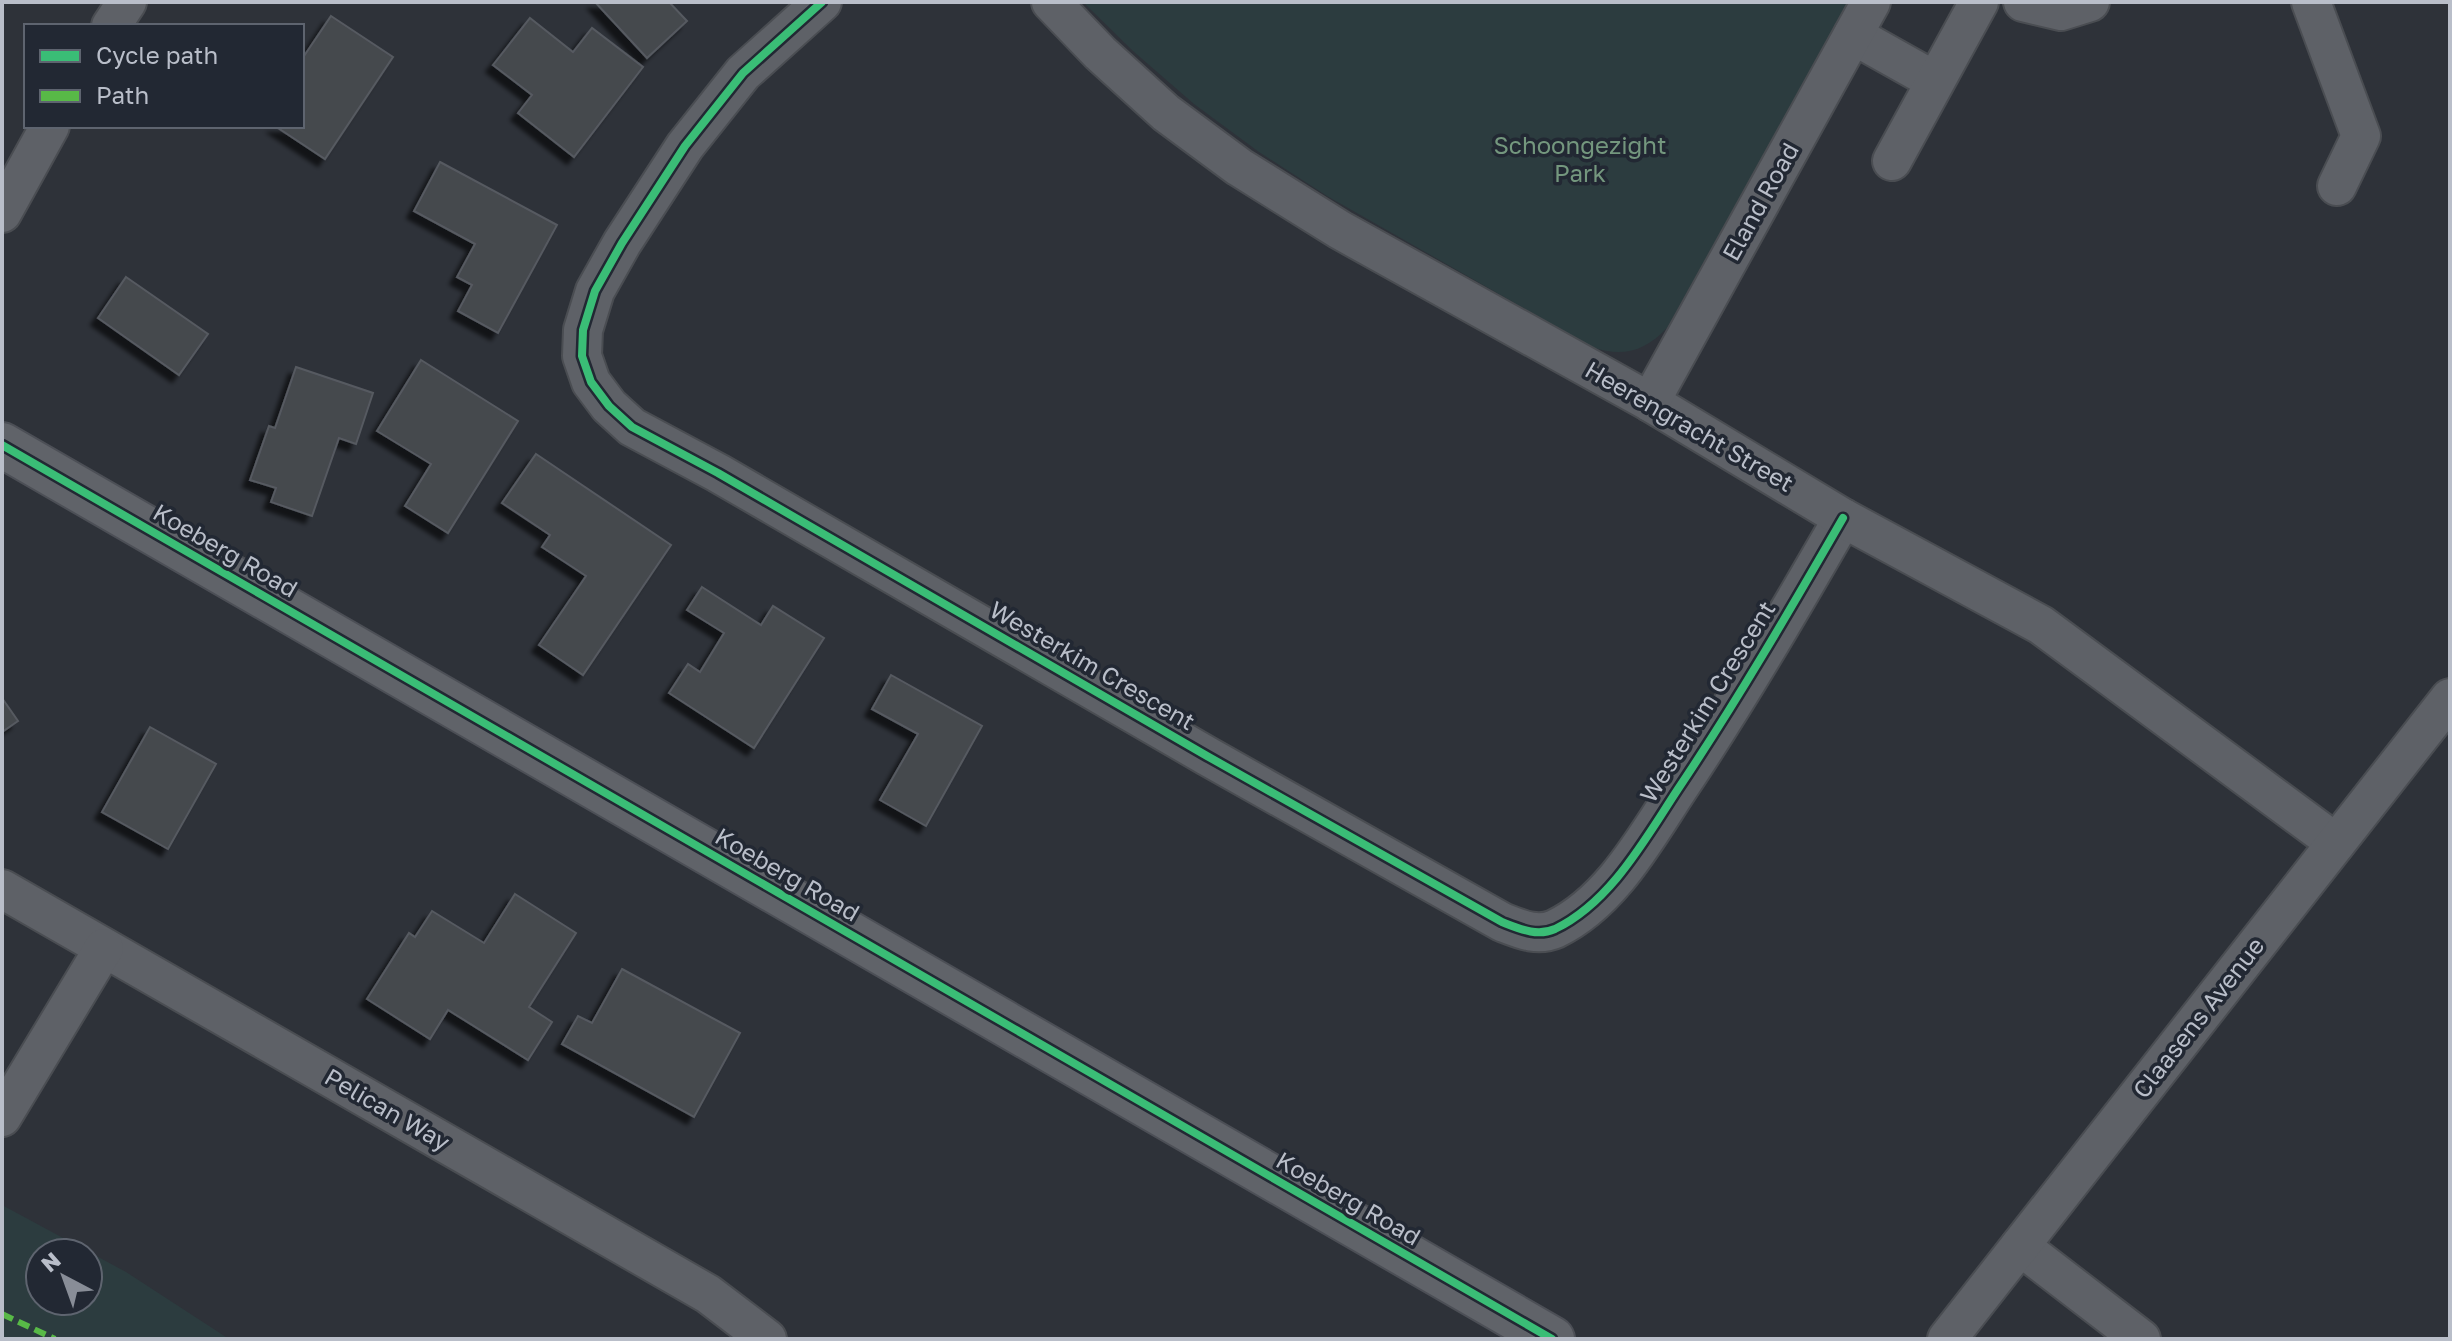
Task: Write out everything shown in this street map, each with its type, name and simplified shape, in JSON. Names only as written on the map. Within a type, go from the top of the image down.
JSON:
[{"type":"main road","name":"Koeberg Road","points":[[2,445],[1552,1339]]},
{"type":"street","points":[[112,24],[127,2]]},
{"type":"street","name":"Westerkim Crescent","points":[[822,2],[743,73],[685,146],[622,243],[595,291],[583,330],[582,356],[591,382],[609,406],[632,427],[718,473],[1207,756],[1502,922],[1529,933],[1552,930],[1598,899],[1638,849],[1737,701],[1843,518]]},
{"type":"street","name":"Heerengracht Street","points":[[1051,2],[1100,53],[1166,113],[1239,167],[1340,230],[1650,402],[1843,518],[2041,625],[2336,843]]},
{"type":"street","name":"Eland Road","points":[[1650,402],[1871,2]]},
{"type":"street","points":[[1892,161],[1979,2]]},
{"type":"street","points":[[2023,2],[2061,11],[2090,2]]},
{"type":"street","points":[[2311,2],[2361,136],[2337,186]]},
{"type":"street","points":[[1853,35],[1935,81]]},
{"type":"street","points":[[2,213],[49,128]]},
{"type":"street","name":"Claasens Avenue","points":[[1947,1339],[2450,698]]},
{"type":"street","name":"Pelican Way","points":[[2,889],[681,1278],[708,1294],[767,1339]]},
{"type":"street","points":[[2,1117],[104,948]]},
{"type":"street","points":[[2020,1246],[2141,1339]]},
{"type":"green space","name":"Schoongezight Park","points":[[1083,2],[1849,2],[1667,328],[1642,347],[1614,352],[1592,347],[1327,196],[1259,152],[1194,104]]},
{"type":"green space","points":[[2,1205],[61,1237],[24,1237],[24,1317],[104,1317],[104,1260],[229,1339],[2,1339]]},
{"type":"building","points":[[595,2],[669,2],[687,21],[647,58]]},
{"type":"building","points":[[331,16],[393,57],[325,159],[278,128],[304,128],[304,56]]},
{"type":"building","points":[[530,18],[573,52],[592,28],[643,67],[574,157],[518,113],[532,95],[493,65]]},
{"type":"building","points":[[440,162],[557,225],[498,333],[458,311],[472,285],[457,277],[475,244],[414,211]]},
{"type":"building","points":[[126,277],[208,334],[179,375],[98,318]]},
{"type":"building","points":[[421,360],[518,421],[448,533],[405,506],[431,464],[377,431]]},
{"type":"building","points":[[296,367],[373,393],[356,444],[339,438],[312,516],[271,502],[276,488],[250,480],[269,426],[275,428]]},
{"type":"building","points":[[536,454],[671,545],[583,675],[539,645],[586,576],[542,547],[550,535],[502,503]]},
{"type":"building","points":[[702,587],[761,625],[773,606],[824,638],[754,748],[669,693],[688,664],[700,672],[724,633],[687,610]]},
{"type":"building","points":[[891,675],[982,726],[926,826],[880,800],[918,734],[872,709]]},
{"type":"building","points":[[2,698],[18,721],[2,732]]},
{"type":"building","points":[[150,727],[216,764],[168,849],[102,812]]},
{"type":"building","points":[[515,894],[576,933],[529,1007],[552,1022],[528,1060],[448,1010],[430,1039],[367,999],[409,933],[415,937],[432,911],[484,943]]},
{"type":"building","points":[[622,969],[740,1033],[694,1117],[562,1044],[578,1016],[592,1023]]},
{"type":"marked path","points":[[2,1314],[55,1339]]},
{"type":"cycle path","points":[[822,2],[743,73],[685,146],[622,243],[595,291],[583,330],[582,356],[591,382],[609,406],[632,427],[718,473],[1207,756],[1502,922],[1528,931],[1555,929],[1593,903],[1610,886],[1639,848],[1721,722],[1843,518]]},
{"type":"cycle path","points":[[2,445],[1552,1339]]}]
